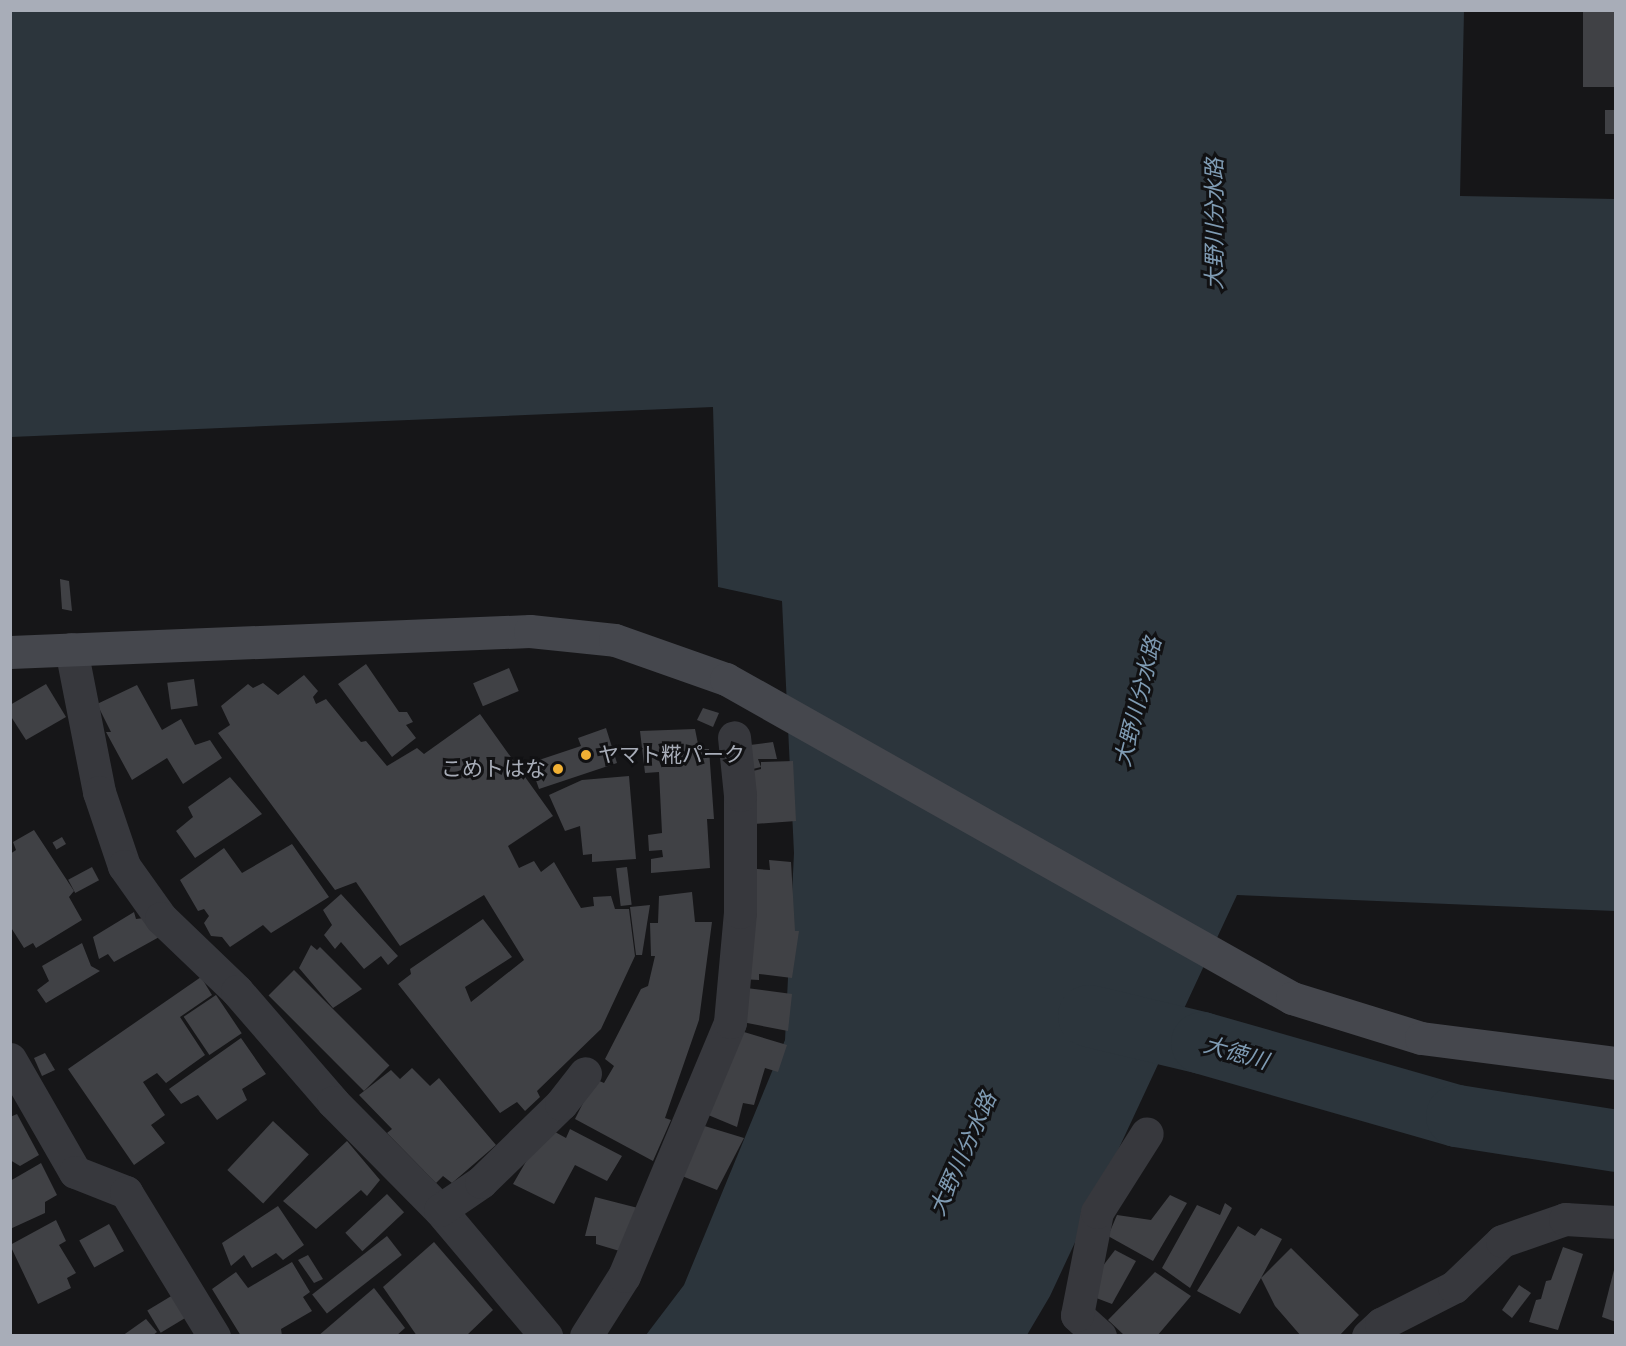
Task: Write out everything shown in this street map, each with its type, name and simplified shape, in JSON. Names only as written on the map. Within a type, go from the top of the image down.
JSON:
[{"type":"street","points":[[10,652],[530,631],[615,640],[726,679],[1292,998],[1421,1038],[1616,1063]]},
{"type":"street","points":[[71,649],[99,792],[124,866],[161,918],[237,991],[333,1102],[440,1210],[546,1335]]},
{"type":"street","points":[[586,1335],[624,1276],[730,1022],[740,912],[740,795],[734,737]]},
{"type":"street","points":[[10,1059],[75,1172],[126,1192],[214,1335]]},
{"type":"street","points":[[440,1210],[481,1182],[561,1104],[585,1072]]},
{"type":"street","points":[[1080,1329],[1097,1212],[1147,1133]]},
{"type":"street","points":[[1380,1332],[1454,1287],[1503,1240],[1565,1219],[1616,1222]]},
{"type":"water","name":"大野川分水路","points":[[10,11],[1464,11],[1460,196],[1615,199],[1615,911],[1237,895],[1050,1296],[1027,1335],[646,1335],[684,1285],[785,1040],[794,853],[782,601],[718,587],[713,407],[11,437]]},
{"type":"building","points":[[1583,10],[1616,10],[1616,87],[1583,87]]},
{"type":"building","points":[[1605,110],[1616,110],[1616,134],[1605,134]]},
{"type":"building","points":[[60,579],[69,581],[72,611],[62,609]]},
{"type":"building","points":[[366,664],[399,712],[407,712],[413,722],[406,725],[416,738],[392,757],[338,684]]},
{"type":"building","points":[[509,668],[519,691],[483,706],[473,683]]},
{"type":"building","points":[[304,675],[318,691],[313,697],[316,704],[326,699],[361,742],[366,741],[387,766],[417,748],[424,754],[480,714],[553,816],[508,846],[519,868],[534,861],[541,872],[554,862],[581,908],[594,906],[593,897],[611,896],[615,909],[629,909],[635,956],[601,1029],[537,1091],[540,1097],[525,1111],[517,1102],[500,1113],[398,984],[411,974],[410,969],[483,919],[512,957],[465,987],[471,1002],[524,960],[484,895],[400,946],[356,882],[335,890],[218,733],[230,725],[221,706],[248,684],[253,688],[263,683],[278,695]]},
{"type":"building","points":[[194,679],[198,706],[171,709],[167,683]]},
{"type":"building","points":[[46,684],[66,717],[26,740],[10,715],[10,705]]},
{"type":"building","points":[[137,685],[162,730],[181,719],[195,745],[210,740],[222,758],[183,784],[167,758],[132,780],[106,732],[111,732],[97,704]]},
{"type":"building","points":[[703,708],[719,713],[713,727],[697,720]]},
{"type":"building","name":"ヤマト糀パーク","points":[[606,728],[617,763],[539,789],[530,763],[581,746],[578,738]]},
{"type":"building","points":[[695,729],[699,749],[709,749],[714,819],[707,819],[710,868],[651,873],[651,859],[663,857],[662,850],[649,851],[648,835],[662,833],[659,772],[645,773],[640,731]]},
{"type":"building","points":[[773,742],[777,759],[758,759],[761,767],[753,769],[750,745]]},
{"type":"building","points":[[793,761],[796,821],[754,824],[753,771],[761,769],[761,762]]},
{"type":"building","points":[[629,776],[636,859],[592,862],[592,854],[583,855],[580,826],[565,831],[549,795],[582,780]]},
{"type":"building","points":[[230,777],[262,814],[195,858],[176,831],[193,817],[188,807]]},
{"type":"building","points":[[34,830],[74,891],[69,897],[82,920],[36,948],[33,943],[24,948],[10,926],[10,854],[16,850],[13,842]]},
{"type":"building","points":[[62,837],[66,844],[56,849],[52,842]]},
{"type":"building","points":[[292,844],[329,897],[271,933],[263,925],[230,947],[222,937],[211,936],[204,923],[209,916],[204,909],[198,911],[180,880],[224,848],[242,873]]},
{"type":"building","points":[[769,860],[791,862],[795,931],[799,931],[792,978],[759,974],[759,980],[740,979],[744,868],[770,870]]},
{"type":"building","points":[[92,867],[99,880],[75,893],[68,880]]},
{"type":"building","points":[[627,867],[632,905],[621,906],[616,868]]},
{"type":"building","points":[[692,892],[695,922],[712,922],[699,1020],[665,1118],[671,1120],[653,1161],[575,1119],[595,1079],[604,1083],[614,1066],[605,1059],[641,989],[648,986],[655,956],[651,956],[650,923],[658,923],[659,896]]},
{"type":"building","points":[[341,894],[398,956],[388,965],[381,956],[364,969],[341,942],[335,949],[324,935],[332,925],[323,910]]},
{"type":"building","points":[[650,905],[642,955],[636,955],[630,907]]},
{"type":"building","points":[[134,912],[136,919],[144,918],[161,936],[114,962],[108,954],[99,959],[93,937]]},
{"type":"building","points":[[82,943],[91,966],[100,971],[46,1003],[37,990],[49,981],[42,966]]},
{"type":"building","points":[[311,945],[317,950],[320,947],[362,989],[333,1008],[299,968]]},
{"type":"building","points":[[294,970],[389,1065],[364,1091],[269,995]]},
{"type":"building","points":[[201,977],[212,995],[180,1017],[205,1055],[166,1083],[157,1073],[143,1082],[165,1115],[151,1125],[165,1143],[134,1165],[68,1069]]},
{"type":"building","points":[[739,987],[792,994],[788,1031],[737,1021]]},
{"type":"building","points":[[216,995],[242,1033],[209,1055],[184,1017]]},
{"type":"building","points":[[724,1026],[787,1045],[778,1072],[765,1068],[754,1105],[743,1103],[737,1127],[701,1112]]},
{"type":"building","points":[[241,1038],[266,1074],[242,1089],[247,1100],[217,1120],[198,1095],[181,1104],[169,1089]]},
{"type":"building","points":[[45,1053],[55,1070],[42,1076],[34,1058]]},
{"type":"building","points":[[412,1068],[430,1086],[439,1078],[496,1145],[452,1183],[443,1176],[436,1183],[387,1133],[392,1129],[359,1095],[391,1070],[400,1079]]},
{"type":"building","points":[[17,1114],[39,1155],[20,1166],[10,1160],[10,1117]]},
{"type":"building","points":[[273,1121],[309,1154],[263,1203],[227,1170]]},
{"type":"building","points":[[698,1124],[744,1138],[717,1190],[677,1174]]},
{"type":"building","points":[[546,1127],[566,1138],[570,1129],[622,1156],[607,1181],[575,1165],[554,1204],[513,1184]]},
{"type":"building","points":[[347,1141],[380,1180],[367,1196],[361,1190],[316,1229],[283,1201]]},
{"type":"building","points":[[41,1163],[57,1195],[45,1202],[45,1213],[10,1229],[10,1181]]},
{"type":"building","points":[[387,1194],[404,1212],[362,1251],[345,1233]]},
{"type":"building","points":[[1170,1195],[1187,1203],[1153,1261],[1108,1236],[1117,1215],[1151,1220]]},
{"type":"building","points":[[595,1197],[638,1208],[623,1252],[596,1244],[596,1236],[585,1236]]},
{"type":"building","points":[[1225,1203],[1232,1208],[1190,1288],[1162,1268],[1197,1205],[1220,1215]]},
{"type":"building","points":[[278,1206],[304,1245],[283,1260],[276,1253],[252,1268],[244,1255],[231,1266],[222,1243]]},
{"type":"building","points":[[56,1220],[66,1241],[59,1245],[76,1273],[67,1278],[71,1288],[38,1304],[10,1245]]},
{"type":"building","points":[[109,1224],[124,1251],[94,1268],[79,1240]]},
{"type":"building","points":[[1238,1226],[1255,1236],[1261,1228],[1282,1239],[1240,1314],[1197,1291]]},
{"type":"building","points":[[387,1236],[402,1255],[327,1313],[312,1294]]},
{"type":"building","points":[[434,1242],[493,1310],[466,1336],[417,1336],[383,1287]]},
{"type":"building","points":[[1563,1247],[1583,1254],[1558,1330],[1529,1322],[1536,1300],[1541,1299],[1546,1281],[1551,1280]]},
{"type":"building","points":[[1291,1248],[1359,1315],[1339,1336],[1301,1336],[1275,1306],[1261,1278]]},
{"type":"building","points":[[1115,1250],[1136,1261],[1112,1304],[1091,1296],[1096,1275]]},
{"type":"building","points":[[308,1255],[323,1279],[314,1283],[298,1260]]},
{"type":"building","points":[[292,1262],[310,1292],[303,1297],[312,1311],[281,1329],[282,1336],[241,1336],[212,1289],[236,1272],[248,1288]]},
{"type":"building","points":[[1616,1267],[1616,1322],[1602,1317]]},
{"type":"building","points":[[1155,1272],[1191,1296],[1157,1336],[1125,1336],[1108,1320]]},
{"type":"building","points":[[1519,1285],[1531,1293],[1512,1318],[1502,1310]]},
{"type":"building","points":[[374,1288],[405,1328],[396,1336],[318,1336]]},
{"type":"building","points":[[173,1295],[186,1317],[161,1333],[147,1310]]},
{"type":"building","points":[[146,1319],[157,1332],[152,1336],[122,1336]]},
{"type":"waterway","name":"大徳川","points":[[1089,1016],[1202,1043],[1457,1116],[1616,1141]]},
{"type":"place","name":"ヤマト糀パーク","points":[[586,755]]},
{"type":"place","name":"こめトはな","points":[[558,769]]}]
